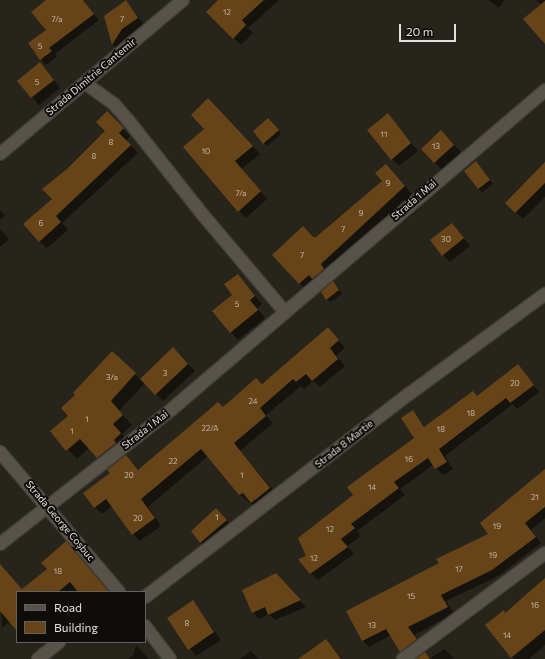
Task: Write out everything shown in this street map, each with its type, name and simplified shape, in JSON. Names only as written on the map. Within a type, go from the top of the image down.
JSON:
[{"type":"street","name":"Strada Dimitrie Cantemir","points":[[0,154],[183,0]]},
{"type":"street","points":[[85,83],[114,104],[203,214],[286,312]]},
{"type":"street","name":"Strada 1 Mai","points":[[0,544],[172,409],[545,90]]},
{"type":"street","name":"Strada 8 Martie","points":[[146,596],[408,394],[545,294]]},
{"type":"street","name":"Strada George Coșbuc","points":[[0,452],[49,506],[118,591]]},
{"type":"street","points":[[403,659],[545,553]]},
{"type":"street","points":[[146,627],[170,659]]},
{"type":"street","points":[[38,659],[58,643]]},
{"type":"building","points":[[46,0],[83,0],[94,14],[49,48],[52,51],[40,60],[28,43],[46,30],[31,12]]},
{"type":"building","points":[[126,0],[138,18],[122,29],[112,45],[104,16]]},
{"type":"building","points":[[218,0],[264,0],[242,20],[246,25],[233,39],[206,12]]},
{"type":"building","points":[[545,1],[545,44],[523,19]]},
{"type":"building","points":[[40,62],[54,80],[31,98],[17,81]]},
{"type":"building","points":[[208,98],[253,146],[235,161],[261,191],[238,212],[183,147],[204,129],[191,115]]},
{"type":"building","points":[[107,111],[124,128],[119,133],[131,145],[56,216],[61,222],[39,242],[23,224],[52,199],[42,189],[67,169],[105,131],[96,122]]},
{"type":"building","points":[[388,113],[411,143],[391,160],[367,130]]},
{"type":"building","points":[[268,118],[279,130],[263,144],[253,131]]},
{"type":"building","points":[[441,130],[454,145],[434,163],[421,149]]},
{"type":"building","points":[[476,161],[490,180],[478,189],[464,171]]},
{"type":"building","points":[[545,162],[545,183],[515,213],[505,203]]},
{"type":"building","points":[[386,164],[405,186],[321,264],[324,269],[312,279],[309,275],[299,284],[272,255],[303,226],[313,237],[316,237],[382,181],[375,173]]},
{"type":"building","points":[[452,223],[464,238],[442,256],[430,240]]},
{"type":"building","points":[[238,274],[255,296],[250,300],[258,310],[230,333],[212,311],[232,295],[224,284]]},
{"type":"building","points":[[333,281],[339,290],[326,300],[321,292]]},
{"type":"building","points":[[328,327],[339,340],[330,348],[338,359],[312,381],[306,374],[296,382],[293,379],[260,408],[266,416],[234,443],[270,488],[251,503],[243,493],[239,495],[201,449],[141,499],[155,518],[132,535],[106,499],[94,508],[83,493],[110,473],[107,470],[126,455],[138,470],[218,402],[223,407],[256,378],[262,384]]},
{"type":"building","points":[[173,347],[188,364],[155,395],[140,379]]},
{"type":"building","points":[[112,351],[136,373],[111,401],[123,415],[113,424],[121,433],[114,440],[116,443],[97,458],[80,439],[66,451],[50,431],[68,416],[61,408],[75,395],[73,393]]},
{"type":"building","points":[[518,364],[534,385],[510,403],[506,398],[439,449],[447,462],[435,469],[428,458],[394,482],[399,488],[351,524],[355,528],[341,539],[348,547],[310,574],[298,559],[306,556],[298,538],[353,495],[347,487],[414,438],[401,418],[413,410],[424,427],[473,391],[477,396]]},
{"type":"building","points":[[545,469],[545,507],[525,523],[536,537],[492,570],[441,595],[448,607],[408,627],[417,639],[400,652],[386,629],[362,641],[346,611],[439,563],[436,559],[488,534],[480,523]]},
{"type":"building","points":[[216,508],[227,520],[200,543],[191,531]]},
{"type":"building","points":[[66,541],[108,591],[77,591],[70,582],[59,591],[16,591],[16,630],[0,611],[0,564],[22,589],[47,569],[41,563]]},
{"type":"building","points":[[276,573],[301,600],[268,615],[265,607],[252,613],[242,590]]},
{"type":"building","points":[[545,578],[545,630],[511,658],[485,625],[504,610],[505,613]]},
{"type":"building","points":[[193,600],[214,632],[188,650],[167,618]]},
{"type":"building","points":[[326,639],[341,659],[298,659]]},
{"type":"building","points":[[425,652],[430,659],[416,659]]}]
